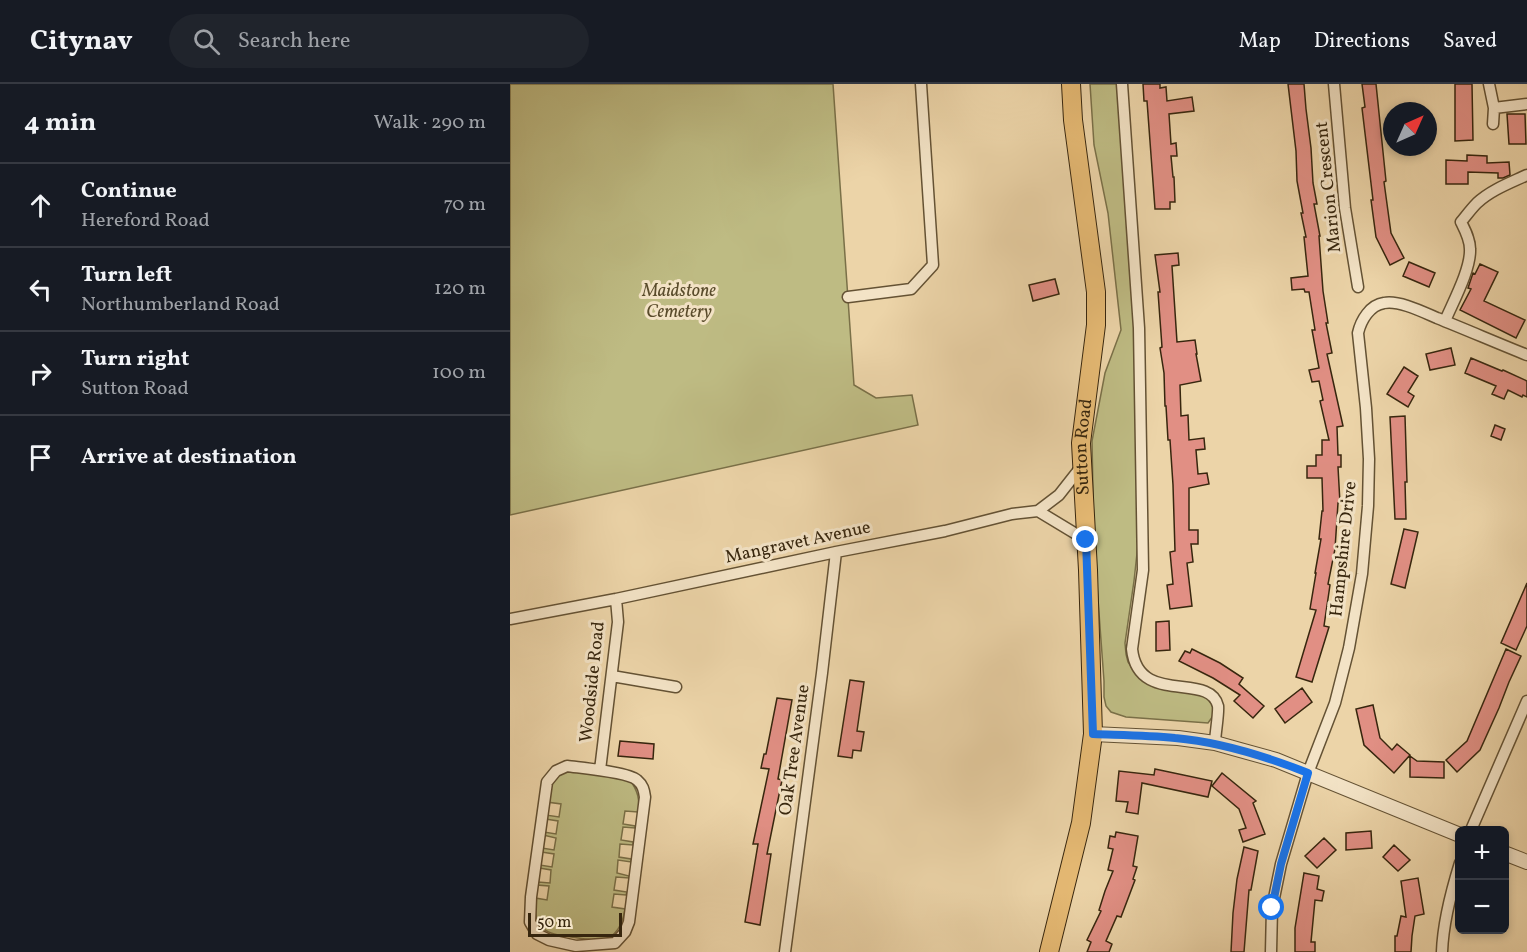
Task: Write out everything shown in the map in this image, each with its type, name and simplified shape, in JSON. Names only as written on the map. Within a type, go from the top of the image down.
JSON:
[{"type":"main road","name":"Sutton Road","points":[[1049,952],[1081,823],[1093,734],[1081,443],[1096,325],[1096,292],[1073,120],[1071,84]]},
{"type":"street","points":[[848,297],[911,289],[933,265],[921,84]]},
{"type":"street","points":[[1122,84],[1139,328],[1143,570],[1132,650],[1133,660],[1143,675],[1153,682],[1198,689],[1213,697],[1218,706],[1215,743]]},
{"type":"street","name":"Marion Crescent","points":[[1334,84],[1345,208],[1358,287]]},
{"type":"street","points":[[1489,84],[1494,108],[1493,124]]},
{"type":"street","points":[[1494,108],[1527,104]]},
{"type":"street","points":[[1525,180],[1486,196],[1461,222],[1470,247],[1469,259],[1445,321],[1527,355]]},
{"type":"street","name":"Hampshire Drive","points":[[1271,952],[1272,908],[1281,864],[1308,773],[1332,712],[1343,674],[1362,574],[1368,506],[1369,459],[1358,333],[1362,321],[1374,308],[1384,303],[1416,310],[1445,321]]},
{"type":"street","points":[[1081,467],[1059,495],[1038,511],[1086,540]]},
{"type":"street","name":"Mangravet Avenue","points":[[510,619],[945,531],[1012,514],[1038,511]]},
{"type":"street","name":"Oak Tree Avenue","points":[[785,952],[824,663],[836,552]]},
{"type":"street","name":"Woodside Road","points":[[600,770],[618,622],[616,598]]},
{"type":"street","points":[[612,676],[676,687]]},
{"type":"street","points":[[1473,826],[1527,701]]},
{"type":"street","points":[[1093,734],[1162,736],[1215,743],[1275,760],[1455,833]]},
{"type":"street","name":"Woodside Road","points":[[567,766],[636,778],[643,787],[645,797],[629,922],[625,932],[615,943],[576,949],[537,934],[530,922],[531,897],[548,782],[556,771],[567,766]]},
{"type":"street","points":[[1509,855],[1527,862]]},
{"type":"street","points":[[1442,952],[1444,926],[1455,878]]},
{"type":"green space","name":"Maidstone Cemetery","points":[[510,84],[833,84],[854,385],[876,398],[912,395],[918,425],[510,515]]},
{"type":"green space","points":[[1090,84],[1117,84],[1135,332],[1138,544],[1125,643],[1126,654],[1136,674],[1152,686],[1202,692],[1213,705],[1213,716],[1208,723],[1126,717],[1111,712],[1106,706],[1104,697],[1094,545],[1092,441],[1105,373],[1121,330],[1108,213],[1094,145]]},
{"type":"green space","points":[[574,768],[630,780],[637,792],[638,812],[625,811],[623,824],[635,826],[635,828],[623,827],[621,840],[633,842],[633,845],[620,844],[619,857],[631,859],[631,862],[618,860],[617,873],[629,876],[629,878],[616,877],[614,890],[627,892],[626,895],[614,894],[612,907],[625,909],[624,914],[620,925],[606,939],[593,940],[551,933],[541,926],[535,912],[535,898],[547,900],[549,886],[537,885],[538,882],[550,883],[551,870],[539,868],[540,865],[552,867],[554,854],[541,852],[542,848],[554,850],[556,838],[543,835],[544,832],[556,834],[558,821],[545,819],[546,815],[559,817],[561,804],[547,802],[552,784],[558,776]]},
{"type":"building","points":[[1143,84],[1160,84],[1160,88],[1166,87],[1167,101],[1192,97],[1194,111],[1169,114],[1171,144],[1176,143],[1177,156],[1171,156],[1175,202],[1170,202],[1170,209],[1155,209],[1147,101],[1144,101]]},
{"type":"building","points":[[1288,84],[1304,84],[1317,204],[1314,204],[1320,236],[1323,291],[1328,323],[1326,323],[1332,353],[1327,354],[1343,426],[1337,427],[1338,455],[1341,455],[1341,467],[1338,467],[1340,503],[1338,503],[1335,549],[1328,584],[1330,585],[1324,626],[1329,627],[1312,682],[1296,677],[1316,610],[1310,609],[1323,511],[1322,478],[1307,478],[1307,466],[1316,466],[1316,455],[1322,455],[1322,440],[1329,440],[1320,401],[1323,400],[1319,381],[1312,382],[1309,370],[1319,368],[1312,330],[1315,330],[1309,292],[1305,292],[1304,289],[1292,290],[1291,278],[1308,276],[1304,237],[1306,237],[1297,181]]},
{"type":"building","points":[[1362,84],[1376,84],[1386,181],[1384,182],[1391,233],[1404,258],[1390,265],[1376,237],[1362,108],[1365,107]]},
{"type":"building","points":[[1455,84],[1472,84],[1473,140],[1455,141]]},
{"type":"building","points":[[1507,114],[1525,114],[1526,144],[1509,144]]},
{"type":"building","points":[[1467,155],[1487,156],[1487,163],[1509,162],[1510,175],[1498,178],[1498,173],[1468,172],[1468,184],[1446,184],[1446,160],[1467,161]]},
{"type":"building","points":[[1178,253],[1179,265],[1172,266],[1177,342],[1195,340],[1201,381],[1180,385],[1181,416],[1188,415],[1189,440],[1204,438],[1205,449],[1196,450],[1198,474],[1207,473],[1209,484],[1189,488],[1189,530],[1198,530],[1198,544],[1191,544],[1193,562],[1187,563],[1192,606],[1170,609],[1167,585],[1173,584],[1170,552],[1175,551],[1173,485],[1160,348],[1162,347],[1158,292],[1160,292],[1155,255]]},
{"type":"building","points":[[1409,262],[1435,273],[1429,287],[1403,276]]},
{"type":"building","points":[[1480,264],[1498,272],[1484,301],[1525,320],[1516,338],[1460,310],[1471,289],[1468,288],[1473,273],[1475,274]]},
{"type":"building","points":[[1055,279],[1059,294],[1033,301],[1029,285]]},
{"type":"building","points":[[1451,348],[1455,365],[1430,370],[1426,354]]},
{"type":"building","points":[[1471,358],[1527,381],[1527,397],[1508,390],[1504,399],[1492,394],[1496,386],[1465,373]]},
{"type":"building","points":[[1404,367],[1418,376],[1408,392],[1414,396],[1408,407],[1387,394]]},
{"type":"building","points":[[1405,416],[1406,519],[1395,519],[1390,417]]},
{"type":"building","points":[[1495,425],[1505,429],[1501,440],[1491,436]]},
{"type":"building","points":[[1404,529],[1418,532],[1405,588],[1391,584]]},
{"type":"building","points":[[1527,583],[1527,626],[1516,650],[1501,643]]},
{"type":"building","points":[[1169,621],[1170,650],[1156,651],[1156,622]]},
{"type":"building","points":[[1192,649],[1243,678],[1239,684],[1264,706],[1253,718],[1234,701],[1240,695],[1179,661],[1185,651],[1190,653]]},
{"type":"building","points":[[1506,649],[1521,656],[1480,750],[1457,772],[1446,760],[1467,741]]},
{"type":"building","points":[[850,680],[864,682],[857,731],[864,732],[861,751],[853,750],[852,758],[838,756]]},
{"type":"building","points":[[1302,688],[1312,702],[1285,723],[1275,709]]},
{"type":"building","points":[[777,698],[792,700],[778,779],[782,780],[767,854],[771,854],[760,925],[745,922],[758,844],[753,844],[769,769],[761,768]]},
{"type":"building","points":[[1373,705],[1380,738],[1392,750],[1397,744],[1410,755],[1394,773],[1364,745],[1356,709]]},
{"type":"building","points":[[620,741],[654,744],[653,759],[618,756]]},
{"type":"building","points":[[1410,756],[1417,761],[1444,762],[1444,778],[1410,777]]},
{"type":"building","points":[[1155,769],[1212,781],[1208,797],[1142,783],[1138,814],[1126,812],[1128,802],[1116,801],[1119,771],[1154,775]]},
{"type":"building","points":[[1222,773],[1256,801],[1253,803],[1265,834],[1243,842],[1239,830],[1246,828],[1239,809],[1212,786]]},
{"type":"building","points":[[1371,831],[1372,848],[1346,850],[1346,833]]},
{"type":"building","points":[[1116,832],[1138,836],[1133,866],[1137,867],[1133,879],[1135,880],[1121,917],[1117,916],[1106,941],[1112,944],[1109,952],[1087,952],[1091,942],[1087,940],[1101,911],[1099,910],[1113,871],[1108,870],[1113,849],[1108,848],[1110,836],[1115,837]]},
{"type":"building","points":[[1324,838],[1336,850],[1317,868],[1305,856]]},
{"type":"building","points":[[1394,845],[1410,860],[1398,871],[1383,857]]},
{"type":"building","points":[[1244,847],[1258,851],[1251,890],[1249,890],[1244,952],[1231,952],[1237,879]]},
{"type":"building","points":[[1304,873],[1319,876],[1317,889],[1324,891],[1322,901],[1315,900],[1311,942],[1315,942],[1315,952],[1295,952],[1295,928]]},
{"type":"building","points":[[1418,878],[1424,914],[1415,916],[1411,952],[1395,952],[1395,936],[1397,936],[1401,916],[1406,917],[1401,881]]},
{"type":"route","points":[[1086,540],[1093,734],[1154,736],[1215,743],[1275,760],[1308,773],[1281,864],[1272,908]]}]
